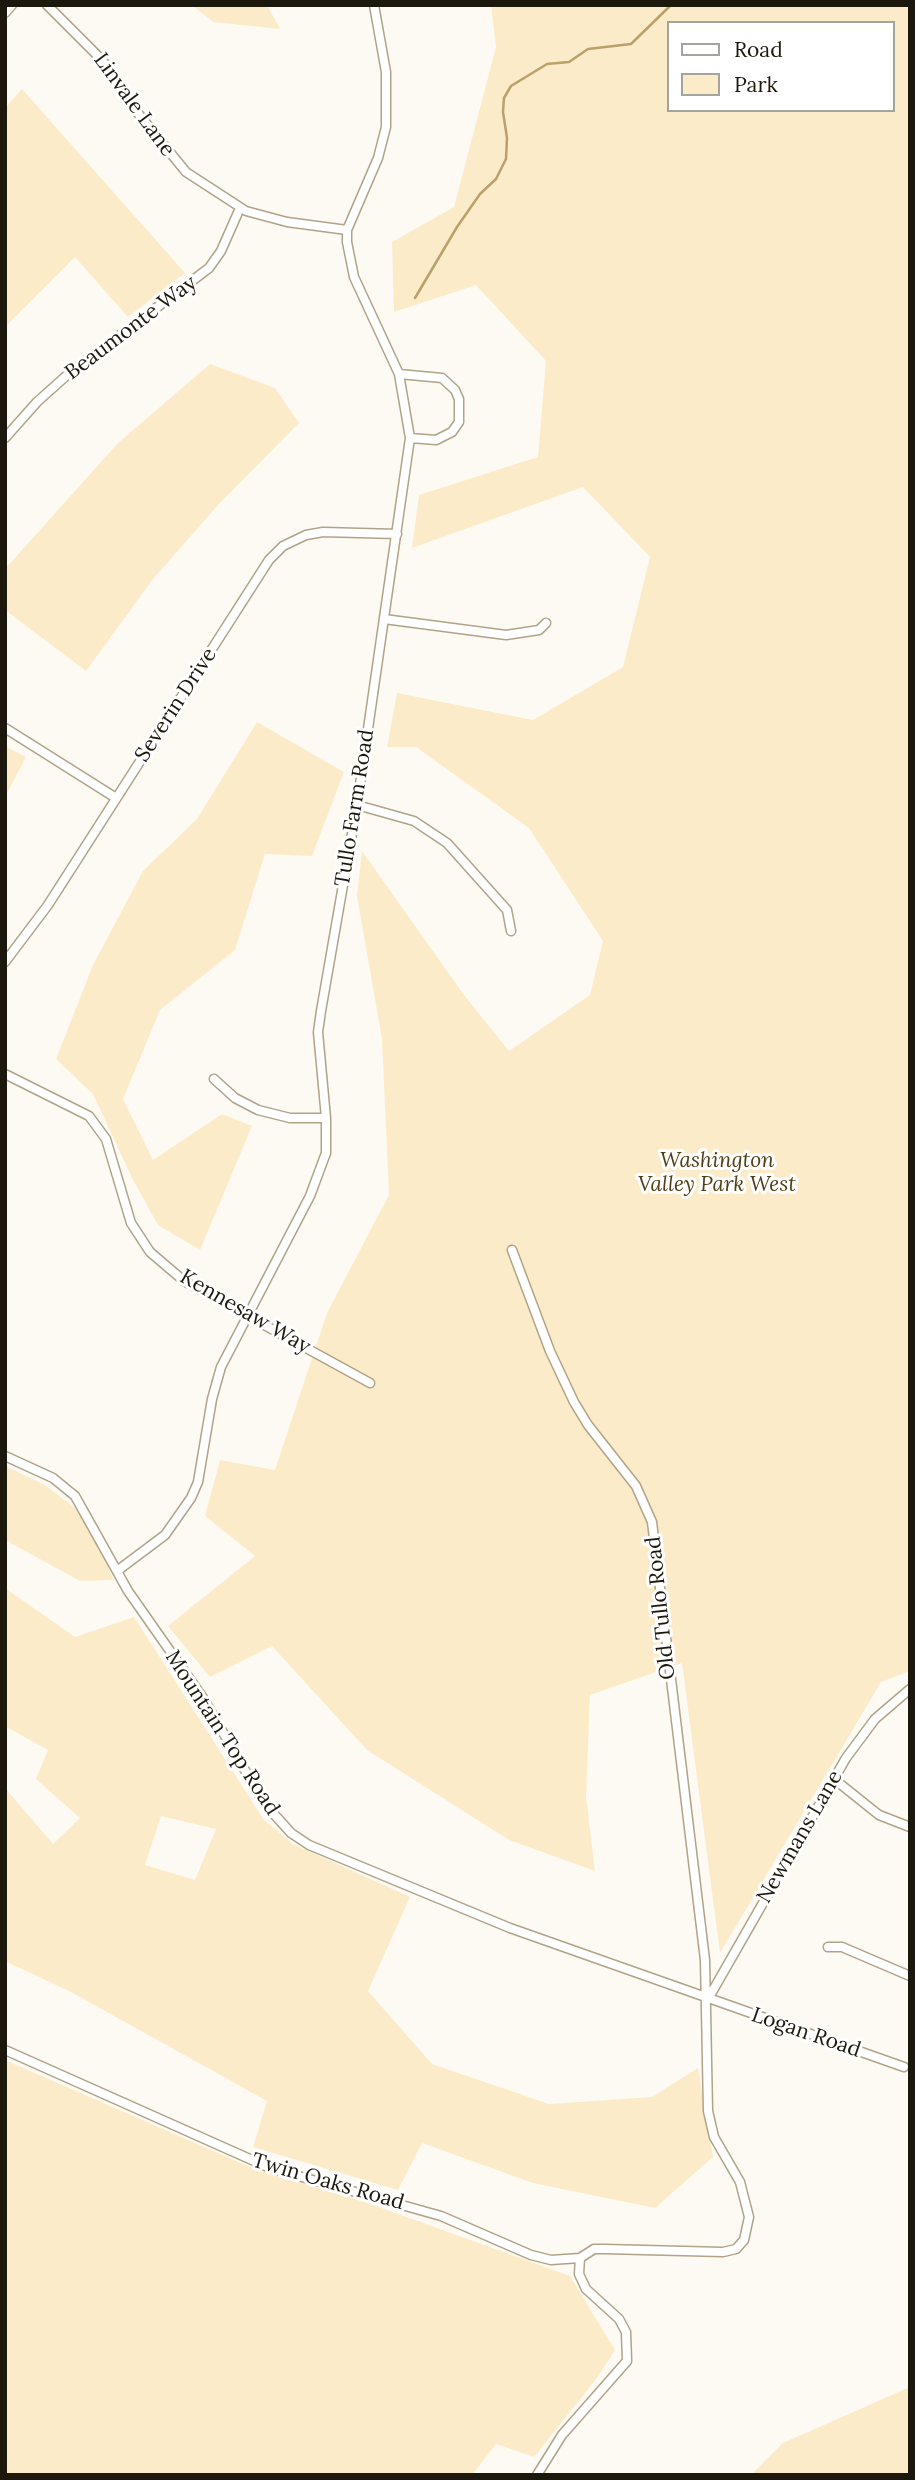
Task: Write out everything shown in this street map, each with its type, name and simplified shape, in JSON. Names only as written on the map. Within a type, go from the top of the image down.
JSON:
[{"type":"street","points":[[5,13],[12,5]]},
{"type":"street","name":"Linvale Lane","points":[[47,5],[103,61],[128,102],[168,154],[186,172],[240,208],[262,217],[347,230]]},
{"type":"street","name":"Tullo Farm Road","points":[[117,1571],[165,1535],[191,1498],[201,1468],[212,1399],[221,1367],[321,1170],[328,1138],[318,1032],[357,805],[410,438],[399,374],[349,260],[347,230],[379,158],[386,127],[386,72],[374,5]]},
{"type":"street","name":"Beaumonte Way","points":[[5,438],[37,402],[66,376],[209,268],[221,251],[240,208]]},
{"type":"street","points":[[399,374],[442,378],[455,390],[459,399],[459,422],[452,432],[436,440],[410,438]]},
{"type":"street","name":"Severin Drive","points":[[5,962],[47,905],[269,560],[283,545],[323,531],[397,534]]},
{"type":"street","points":[[384,619],[506,635],[539,630],[546,623]]},
{"type":"street","points":[[5,728],[116,798]]},
{"type":"street","points":[[357,805],[414,821],[447,843],[507,910],[511,931]]},
{"type":"street","name":"Kennesaw Way","points":[[5,1074],[89,1116],[106,1139],[116,1164],[124,1208],[150,1252],[184,1281],[370,1383]]},
{"type":"street","points":[[214,1079],[235,1098],[266,1112],[290,1118],[326,1118]]},
{"type":"street","name":"Old Tullo Road","points":[[512,1250],[550,1351],[574,1402],[588,1425],[636,1486],[652,1522],[708,1999],[710,2126],[746,2198],[749,2217],[744,2240],[736,2249],[723,2252],[594,2249],[580,2258]]},
{"type":"street","name":"Mountain Top Road","points":[[5,1456],[53,1478],[75,1496],[117,1571],[203,1698],[264,1803],[291,1833],[332,1856],[510,1928],[708,1999]]},
{"type":"street","name":"Newmans Lane","points":[[708,1999],[862,1734],[910,1689]]},
{"type":"street","points":[[834,1779],[879,1815],[910,1827]]},
{"type":"street","points":[[828,1947],[842,1947],[910,1976]]},
{"type":"street","name":"Logan Road","points":[[708,1999],[904,2067]]},
{"type":"street","name":"Twin Oaks Road","points":[[5,2050],[270,2168],[442,2216],[531,2255],[551,2260],[580,2258]]},
{"type":"street","points":[[537,2475],[562,2435],[627,2361],[626,2332],[619,2319],[586,2289],[579,2274],[580,2258]]},
{"type":"green space","points":[[192,5],[267,5],[280,29],[213,22]]},
{"type":"green space","name":"Washington Valley Park West","points":[[491,5],[910,5],[910,1671],[881,1682],[720,1953],[682,1663],[590,1695],[586,1796],[595,1871],[509,1840],[367,1750],[272,1646],[210,1677],[168,1626],[255,1556],[205,1516],[220,1460],[275,1470],[327,1313],[389,1195],[382,1039],[357,896],[362,851],[464,995],[509,1051],[590,995],[603,941],[529,828],[416,747],[387,747],[397,693],[533,720],[623,667],[650,557],[583,487],[412,548],[419,495],[538,457],[546,361],[476,285],[394,312],[392,242],[454,207],[496,47]]},
{"type":"green space","points":[[22,89],[185,273],[128,317],[75,257],[5,327],[5,108]]},
{"type":"green space","points":[[210,364],[275,388],[299,423],[218,505],[153,579],[86,671],[5,610],[5,569],[118,443]]},
{"type":"green space","points":[[257,722],[344,772],[312,856],[265,854],[235,950],[160,1010],[123,1099],[153,1160],[222,1114],[252,1126],[200,1250],[158,1225],[133,1180],[93,1094],[56,1059],[93,965],[143,871],[197,819]]},
{"type":"green space","points":[[5,746],[26,757],[5,797]]},
{"type":"green space","points":[[5,1466],[45,1485],[85,1516],[114,1580],[80,1581],[5,1540]]},
{"type":"green space","points":[[5,1588],[75,1637],[134,1617],[264,1820],[293,1844],[410,1897],[368,1991],[432,2064],[549,2104],[652,2097],[698,2068],[713,2157],[655,2208],[533,2183],[422,2143],[398,2190],[253,2147],[267,2101],[71,1992],[5,1961],[5,1788],[53,1844],[80,1818],[36,1779],[48,1750],[8,1728],[5,1731]],"holes":[[[161,1816],[216,1829],[195,1880],[145,1865]]]},
{"type":"green space","points":[[5,2060],[250,2167],[368,2203],[570,2276],[615,2350],[597,2378],[534,2457],[496,2444],[472,2475],[5,2475]]},
{"type":"green space","points":[[910,2387],[910,2475],[751,2475],[783,2443]]},
{"type":"waterway","points":[[415,298],[457,227],[480,194],[496,179],[506,159],[507,138],[503,112],[504,98],[511,86],[547,64],[569,62],[588,49],[631,44],[671,5]]}]
